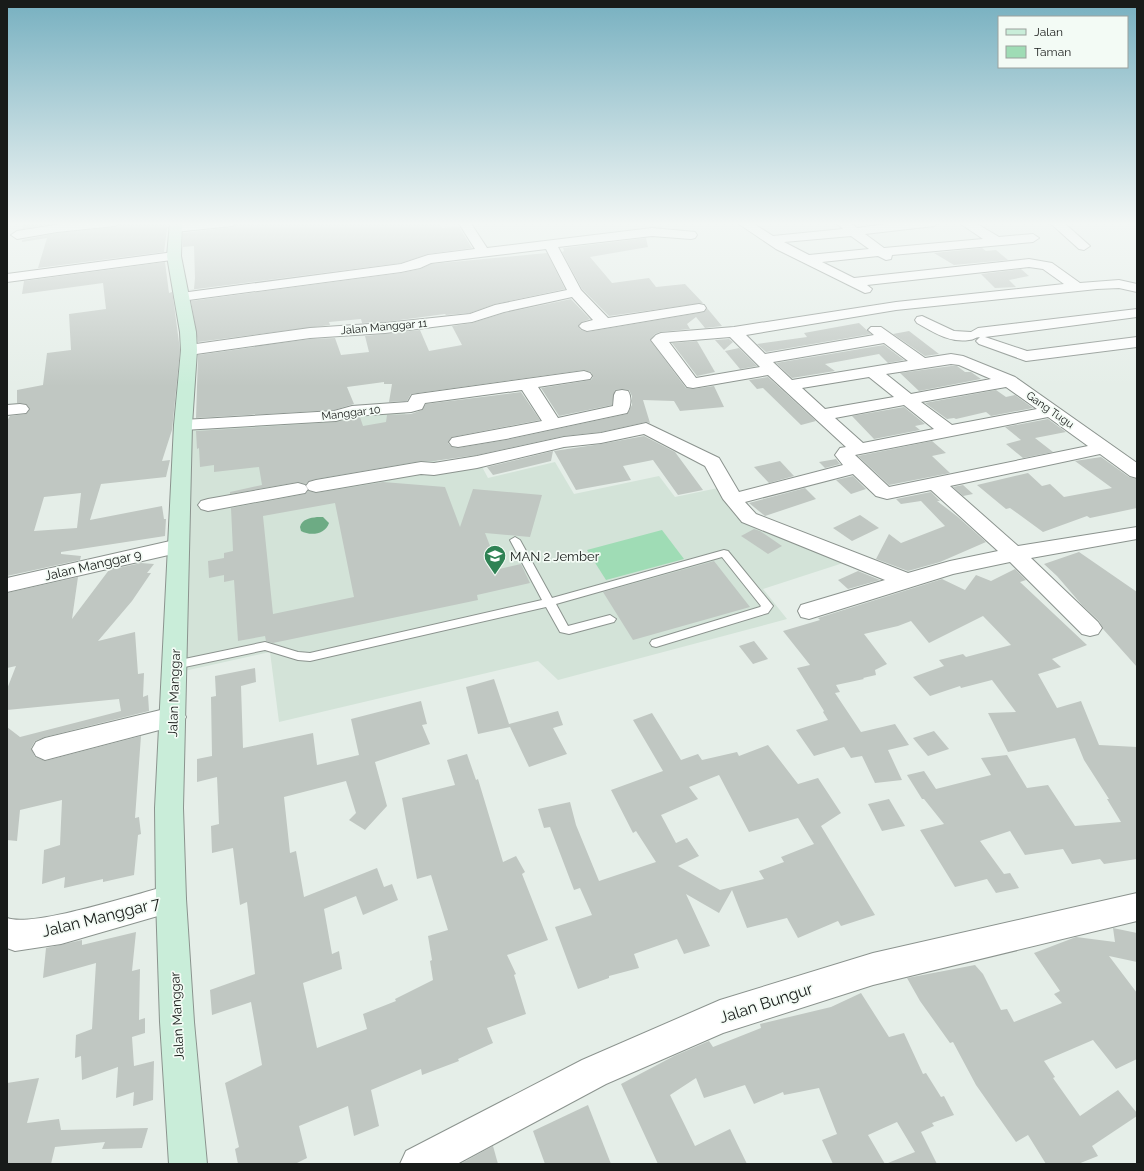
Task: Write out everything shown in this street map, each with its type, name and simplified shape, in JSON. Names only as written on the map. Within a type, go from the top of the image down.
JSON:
[{"type":"main road","name":"Jalan Manggar","points":[[178,277],[189,350],[184,425],[169,808],[171,899],[188,1164]]},
{"type":"street","points":[[7,278],[17,277]]},
{"type":"street","points":[[181,297],[335,277]]},
{"type":"street","points":[[567,277],[575,292],[604,323]]},
{"type":"street","points":[[842,277],[852,282],[886,308]]},
{"type":"street","points":[[852,282],[895,277]]},
{"type":"street","points":[[1062,277],[1077,287]]},
{"type":"street","points":[[661,338],[734,332],[886,308],[1077,287],[1119,284],[1137,288]]},
{"type":"street","name":"Jalan Manggar 11","points":[[189,350],[310,334],[391,328],[472,318],[500,308],[575,292]]},
{"type":"street","points":[[587,326],[699,308]]},
{"type":"street","points":[[855,314],[922,364]]},
{"type":"street","points":[[790,386],[871,371],[960,360],[978,338],[1135,314]]},
{"type":"street","points":[[642,317],[661,338],[659,340],[693,383],[886,338]]},
{"type":"street","points":[[922,320],[951,335],[978,338],[1026,356],[1137,342]]},
{"type":"street","points":[[734,332],[767,365],[822,415],[885,493],[1103,448]]},
{"type":"street","name":"Gang Tugu","points":[[960,360],[1010,381],[1137,472]]},
{"type":"street","points":[[871,371],[949,432]]},
{"type":"street","name":"Manggar 10","points":[[184,425],[336,416],[352,411],[411,407],[418,404],[418,399],[420,398],[584,376]]},
{"type":"street","points":[[822,415],[1010,381]]},
{"type":"street","points":[[527,384],[553,424]]},
{"type":"street","points":[[458,442],[553,424],[620,409],[622,395]]},
{"type":"street","points":[[733,499],[858,458],[949,432],[1052,411]]},
{"type":"street","points":[[208,504],[421,468],[434,469],[477,462],[564,442],[601,438],[642,428],[652,430],[712,462],[733,499],[744,514],[749,518],[907,581]]},
{"type":"street","points":[[935,483],[1014,554],[1090,628]]},
{"type":"street","points":[[808,611],[950,568],[1014,554],[1137,533]]},
{"type":"street","name":"Jalan Manggar 9","points":[[7,585],[179,546]]},
{"type":"street","points":[[45,749],[173,717]]},
{"type":"street","name":"Jalan Manggar 7","points":[[7,933],[15,936],[61,929],[171,899]]},
{"type":"street","name":"Jalan Bungur","points":[[419,1164],[594,1072],[720,1018],[873,969],[1137,907]]},
{"type":"lane","points":[[515,540],[564,629],[566,630],[610,619]]},
{"type":"lane","points":[[175,665],[265,646],[273,647],[303,657],[310,657],[550,602],[724,553],[767,606],[764,610],[656,643]]},
{"type":"shaded area","name":"MAN 2 Jember","points":[[402,409],[443,470],[480,463],[488,478],[555,462],[574,494],[659,476],[675,497],[718,488],[736,517],[843,563],[763,589],[787,619],[558,680],[538,661],[279,722],[270,652],[184,671],[192,428]]},
{"type":"shaded area","points":[[323,517],[329,523],[324,530],[313,534],[301,531],[300,527],[304,521],[309,518]]},
{"type":"green space","points":[[662,530],[684,559],[606,580],[587,550]]},
{"type":"building","points":[[56,277],[167,277],[169,293],[172,292],[173,297],[180,350],[172,430],[162,461],[170,460],[166,477],[101,484],[90,520],[162,506],[164,519],[166,519],[165,536],[61,552],[61,554],[81,556],[80,560],[7,576],[7,421],[10,416],[26,414],[30,409],[26,404],[17,403],[17,390],[43,385],[47,353],[71,350],[69,314],[106,309],[103,283],[22,294],[24,281]],"holes":[[[81,493],[77,528],[34,531],[44,497]]]},
{"type":"building","points":[[195,277],[294,277],[189,290],[194,289]]},
{"type":"building","points":[[374,277],[559,277],[565,289],[495,304],[470,313],[445,314],[385,322],[362,323],[361,319],[329,322],[330,325],[198,342],[191,301]]},
{"type":"building","points":[[575,277],[607,277],[612,283],[649,278],[656,287],[685,284],[703,303],[609,316],[582,289]]},
{"type":"building","points":[[984,277],[1026,277],[1009,280],[1016,287],[995,288]]},
{"type":"building","points":[[571,299],[590,319],[582,322],[578,326],[581,330],[587,332],[704,312],[707,308],[722,326],[705,328],[696,317],[687,324],[690,329],[660,332],[655,334],[650,340],[686,388],[693,389],[714,386],[724,407],[680,411],[674,401],[643,400],[650,423],[646,422],[601,432],[564,436],[477,455],[434,461],[421,461],[316,479],[309,481],[306,484],[298,482],[230,494],[230,492],[262,485],[259,467],[214,472],[214,465],[200,467],[196,431],[336,422],[360,417],[363,426],[386,422],[387,415],[411,414],[422,410],[426,404],[521,392],[540,420],[452,437],[448,443],[452,447],[458,448],[506,440],[627,414],[632,405],[632,396],[629,390],[622,389],[615,390],[612,405],[559,416],[541,388],[591,380],[593,377],[591,372],[584,370],[411,394],[407,401],[389,402],[392,384],[384,384],[384,382],[347,387],[354,404],[334,410],[196,418],[198,355],[310,339],[335,338],[341,355],[369,352],[365,336],[420,330],[429,351],[462,345],[452,326],[472,323],[504,313]]},
{"type":"building","points":[[859,323],[871,334],[766,352],[757,344],[807,337],[804,333]]},
{"type":"building","points":[[909,331],[939,354],[925,356],[893,334]]},
{"type":"building","points":[[729,339],[733,342],[724,350],[715,340]]},
{"type":"building","points":[[697,341],[715,372],[697,376],[672,343]]},
{"type":"building","points":[[884,345],[904,360],[888,363],[879,354],[825,364],[835,371],[792,378],[776,363]]},
{"type":"building","points":[[739,348],[757,366],[740,369],[725,351]]},
{"type":"building","points":[[957,366],[965,372],[971,372],[981,379],[919,391],[900,373]]},
{"type":"building","points":[[768,377],[816,421],[801,425],[763,388],[757,389],[749,380]]},
{"type":"building","points":[[996,390],[1006,397],[1015,395],[1033,408],[991,416],[986,412],[956,419],[947,419],[925,403]]},
{"type":"building","points":[[904,407],[925,424],[915,426],[920,430],[874,439],[852,416]]},
{"type":"building","points":[[1048,419],[1066,432],[1035,438],[1053,452],[1023,458],[1006,444],[1021,440],[1005,427]]},
{"type":"building","points":[[644,436],[675,452],[703,490],[678,495],[653,460],[623,466],[631,480],[576,490],[554,451],[601,444]]},
{"type":"building","points":[[932,441],[946,453],[932,456],[950,473],[889,485],[858,456]]},
{"type":"building","points":[[553,451],[551,461],[493,475],[487,467]]},
{"type":"building","points":[[1101,457],[1129,477],[1137,479],[1137,508],[1090,518],[1087,516],[1043,532],[1010,508],[1006,509],[977,485],[1028,473],[1042,486],[1050,484],[1064,497],[1112,488],[1075,461]]},
{"type":"building","points":[[836,459],[840,464],[825,468],[819,462]]},
{"type":"building","points":[[780,461],[794,476],[769,483],[754,467]]},
{"type":"building","points":[[853,476],[866,489],[851,494],[836,480]]},
{"type":"building","points":[[383,482],[445,487],[460,527],[473,489],[542,495],[530,537],[485,533],[499,569],[521,564],[530,583],[477,595],[478,600],[273,643],[266,641],[265,636],[238,641],[234,580],[224,582],[224,575],[209,578],[208,561],[224,558],[224,553],[233,551],[231,508],[305,494],[308,491],[316,493]],"holes":[[[335,503],[354,597],[273,614],[263,516]]]},
{"type":"building","points":[[963,485],[973,494],[963,496],[953,487]]},
{"type":"building","points":[[805,488],[816,499],[765,516],[749,503]]},
{"type":"building","points":[[931,492],[940,501],[937,501],[958,517],[986,542],[940,562],[908,571],[876,559],[889,534],[901,543],[945,526],[921,501],[901,504],[896,499]]},
{"type":"building","points":[[860,515],[879,528],[852,541],[833,528]]},
{"type":"building","points":[[754,529],[760,531],[782,546],[768,554],[741,536]]},
{"type":"building","points":[[1079,552],[1137,592],[1137,667],[1103,629],[1099,621],[1044,564]]},
{"type":"building","points":[[714,561],[750,607],[633,640],[603,592]]},
{"type":"building","points":[[141,563],[154,564],[147,573],[151,573],[132,601],[98,641],[135,632],[138,674],[144,673],[143,697],[148,695],[149,711],[45,737],[35,741],[31,748],[35,757],[45,761],[141,736],[135,818],[139,817],[141,834],[138,835],[134,875],[103,882],[103,879],[64,888],[65,877],[42,884],[44,850],[60,845],[62,800],[20,810],[17,841],[7,840],[7,727],[20,737],[121,711],[119,699],[7,710],[7,689],[16,666],[7,668],[7,593],[78,577],[72,619],[109,570]]},
{"type":"building","points":[[1015,569],[1026,580],[1020,582],[1087,645],[1052,659],[1061,667],[1038,674],[1057,708],[1081,701],[1099,745],[1137,747],[1137,859],[1104,864],[1100,859],[1072,864],[1063,849],[1025,855],[1010,831],[980,841],[1004,874],[1010,873],[1019,888],[996,893],[987,879],[955,887],[920,830],[944,824],[924,799],[922,799],[907,775],[924,771],[936,789],[991,775],[981,758],[1007,755],[1027,788],[1048,785],[1075,826],[1121,822],[1107,799],[1109,799],[1084,760],[1075,738],[1008,752],[988,713],[1016,712],[992,680],[961,688],[960,686],[930,696],[913,677],[944,666],[939,660],[963,654],[966,657],[1011,645],[983,616],[929,643],[911,621],[898,626],[864,634],[887,664],[875,670],[876,675],[836,685],[840,692],[835,693],[861,732],[895,724],[909,745],[888,750],[902,780],[875,783],[862,756],[851,758],[844,747],[814,756],[796,730],[828,720],[797,668],[810,665],[783,631],[820,620],[818,618],[942,579],[965,590],[976,575],[991,581]]},
{"type":"building","points":[[858,571],[880,580],[848,589],[838,580]]},
{"type":"building","points":[[754,641],[768,659],[753,664],[739,646]]},
{"type":"building","points":[[255,668],[256,682],[241,686],[243,748],[313,733],[317,765],[359,755],[351,719],[421,701],[427,724],[422,725],[430,744],[375,762],[387,806],[365,830],[349,820],[356,813],[346,781],[284,797],[290,853],[296,851],[304,897],[377,868],[384,887],[392,884],[398,900],[363,915],[356,896],[324,909],[332,954],[339,951],[342,969],[303,983],[317,1048],[367,1029],[363,1014],[396,1001],[395,999],[433,980],[430,961],[432,960],[428,936],[448,930],[431,875],[417,879],[402,798],[455,785],[447,760],[467,754],[476,780],[478,779],[503,862],[516,856],[525,872],[522,874],[548,940],[507,955],[516,974],[514,975],[526,1014],[487,1028],[493,1043],[458,1059],[459,1061],[422,1075],[421,1069],[371,1090],[379,1126],[354,1136],[348,1106],[299,1126],[307,1158],[295,1164],[238,1164],[235,1149],[239,1147],[225,1083],[262,1065],[251,1002],[212,1015],[210,990],[255,974],[247,902],[240,905],[233,848],[212,853],[211,826],[219,824],[217,777],[197,782],[197,759],[212,756],[211,697],[216,696],[215,676]]},
{"type":"building","points":[[494,679],[509,724],[558,711],[563,725],[553,728],[567,754],[529,767],[510,727],[478,734],[466,687]]},
{"type":"building","points":[[652,713],[681,760],[698,754],[702,760],[737,752],[739,756],[768,745],[798,784],[818,778],[841,813],[821,826],[875,915],[841,926],[838,921],[798,938],[787,918],[747,928],[732,890],[719,913],[686,894],[710,946],[684,954],[677,939],[634,954],[639,968],[609,976],[609,978],[578,989],[555,927],[592,915],[580,888],[574,890],[550,827],[544,828],[538,809],[570,802],[576,825],[599,881],[656,862],[636,831],[633,833],[611,790],[663,771],[633,720]],"holes":[[[719,775],[749,832],[798,818],[814,844],[781,857],[784,862],[759,871],[764,879],[720,890],[678,866],[699,856],[687,838],[676,843],[661,815],[698,799],[689,787]]]},
{"type":"building","points":[[934,731],[949,749],[928,756],[913,738]]},
{"type":"building","points":[[889,799],[905,826],[882,831],[868,804]]},
{"type":"building","points":[[1113,928],[1137,933],[1137,962],[1109,956],[1137,993],[1137,1059],[1116,1069],[1093,1040],[1044,1061],[1055,1077],[1053,1078],[1080,1116],[1118,1090],[1137,1113],[1137,1116],[1092,1146],[1098,1156],[1078,1164],[1046,1164],[1028,1135],[1016,1142],[976,1085],[953,1042],[950,1043],[920,1001],[907,978],[975,965],[983,974],[1001,1010],[1007,1009],[1014,1022],[1062,1003],[1054,994],[1060,991],[1034,953],[1076,937],[1115,942]]},
{"type":"building","points":[[136,932],[132,971],[140,969],[139,1020],[145,1018],[145,1033],[132,1037],[134,1066],[154,1061],[153,1100],[133,1106],[134,1092],[116,1098],[118,1067],[82,1080],[81,1056],[75,1058],[76,1035],[92,1029],[96,963],[43,978],[46,948],[82,940],[82,945]]},
{"type":"building","points":[[861,993],[889,1037],[904,1033],[923,1074],[926,1073],[941,1097],[944,1096],[954,1115],[932,1123],[934,1126],[921,1132],[937,1164],[888,1164],[915,1152],[897,1122],[868,1135],[885,1164],[833,1164],[822,1140],[837,1134],[819,1088],[784,1095],[783,1092],[754,1104],[745,1085],[704,1098],[696,1078],[670,1095],[695,1146],[730,1129],[747,1164],[658,1164],[621,1084],[674,1056],[709,1041],[713,1047],[761,1028],[760,1024],[831,1007]]},
{"type":"building","points":[[39,1078],[27,1123],[59,1119],[61,1130],[148,1128],[142,1148],[102,1149],[105,1142],[55,1147],[51,1164],[7,1164],[7,1083]]},
{"type":"building","points":[[588,1105],[611,1164],[545,1164],[533,1131]]},
{"type":"building","points":[[493,1146],[498,1164],[460,1164]]},
{"type":"place","name":"MAN 2 Jember","points":[[495,576]]}]
